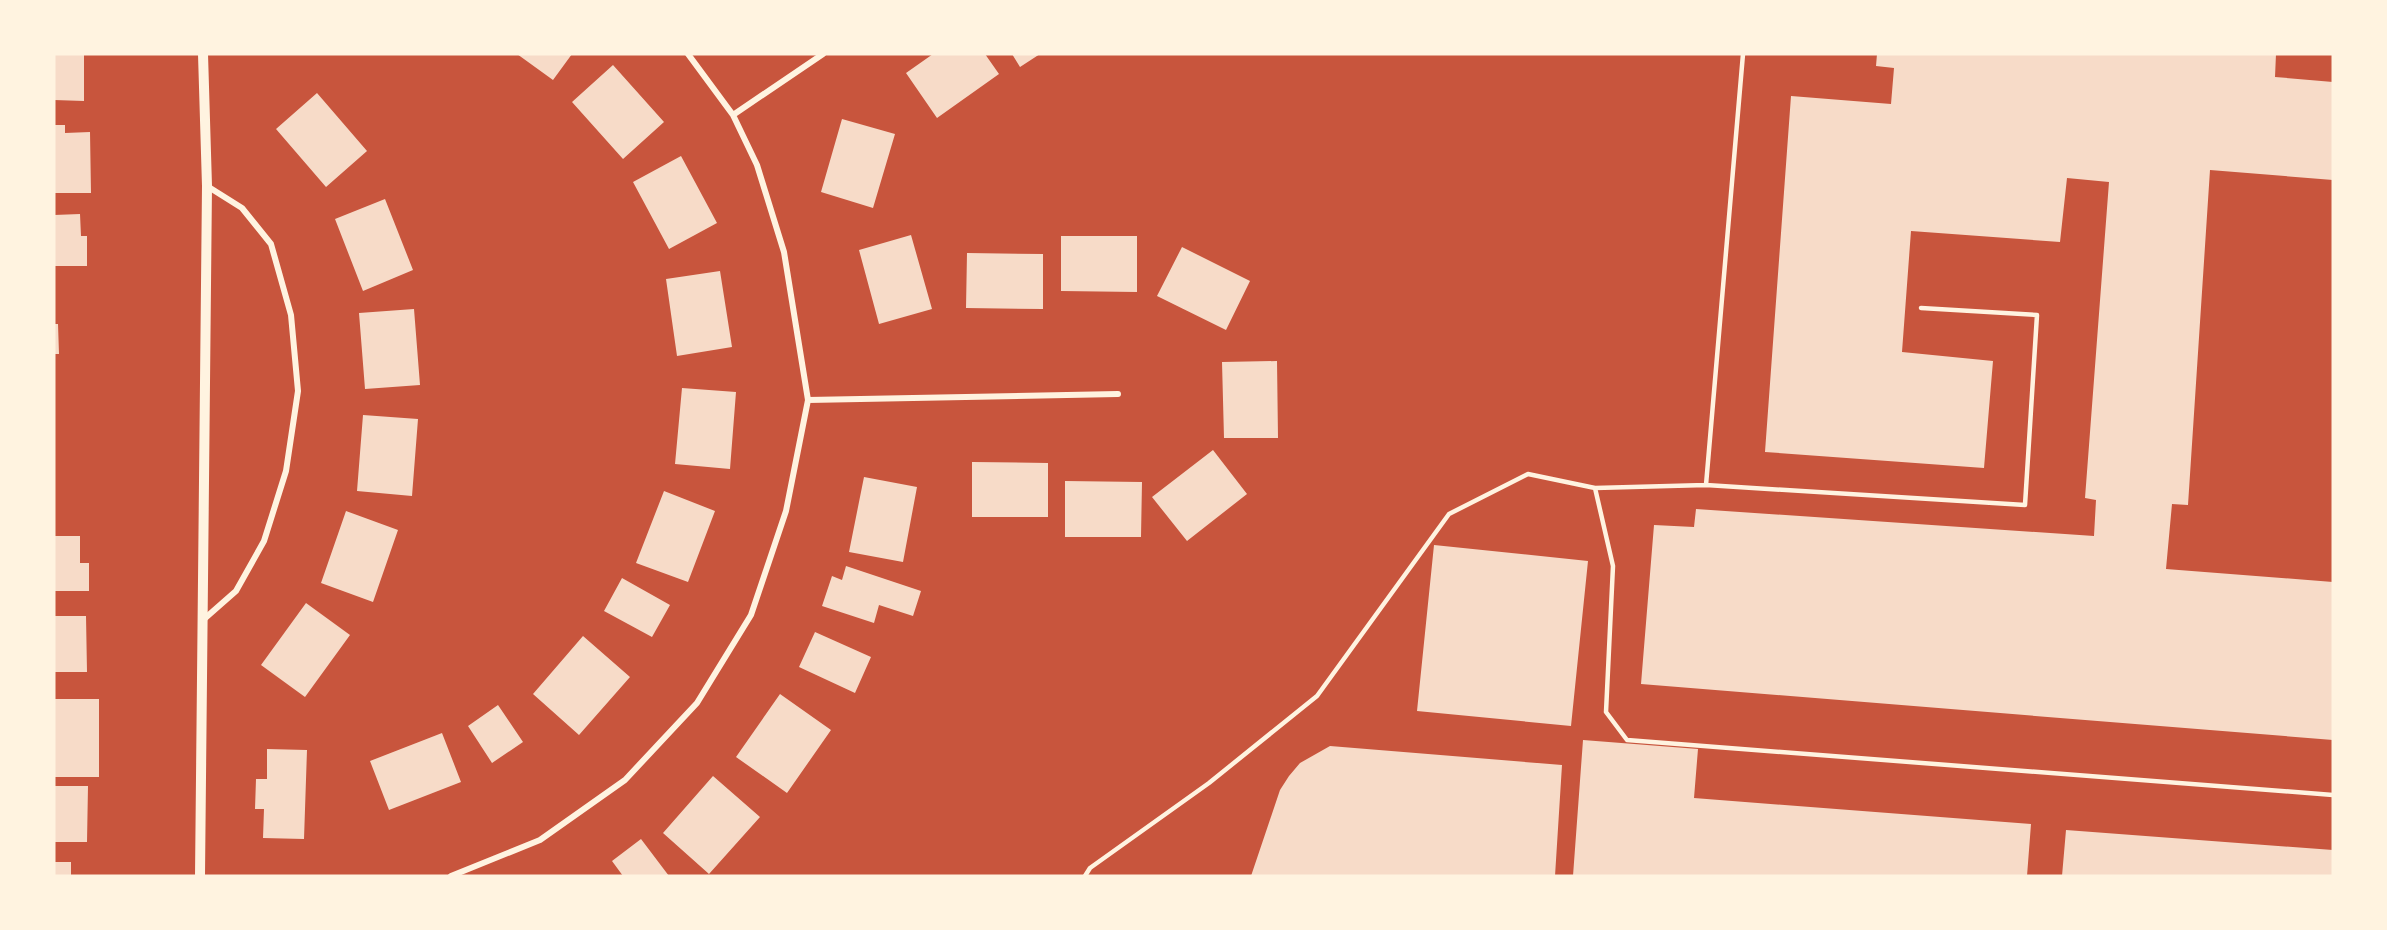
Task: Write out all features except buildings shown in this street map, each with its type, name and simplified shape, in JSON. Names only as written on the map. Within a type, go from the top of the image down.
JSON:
[{"type":"street","points":[[200,876],[207,186],[203,54]]},
{"type":"street","points":[[451,876],[540,840],[625,780],[698,703],[751,615],[786,511],[808,400],[783,252],[757,165],[733,115],[688,54]]},
{"type":"street","points":[[733,115],[823,54]]},
{"type":"street","points":[[202,621],[236,591],[264,541],[286,471],[298,391],[291,315],[271,244],[242,208],[207,186]]},
{"type":"street","points":[[808,400],[1118,394]]},
{"type":"lane","points":[[1706,485],[1743,54]]},
{"type":"lane","points":[[1085,876],[1090,868],[1209,783],[1317,696],[1449,514],[1528,474],[1595,488],[1706,485],[2025,505],[2037,315],[1921,308]]},
{"type":"lane","points":[[1595,488],[1613,566],[1606,712],[1627,740],[2333,795]]}]
